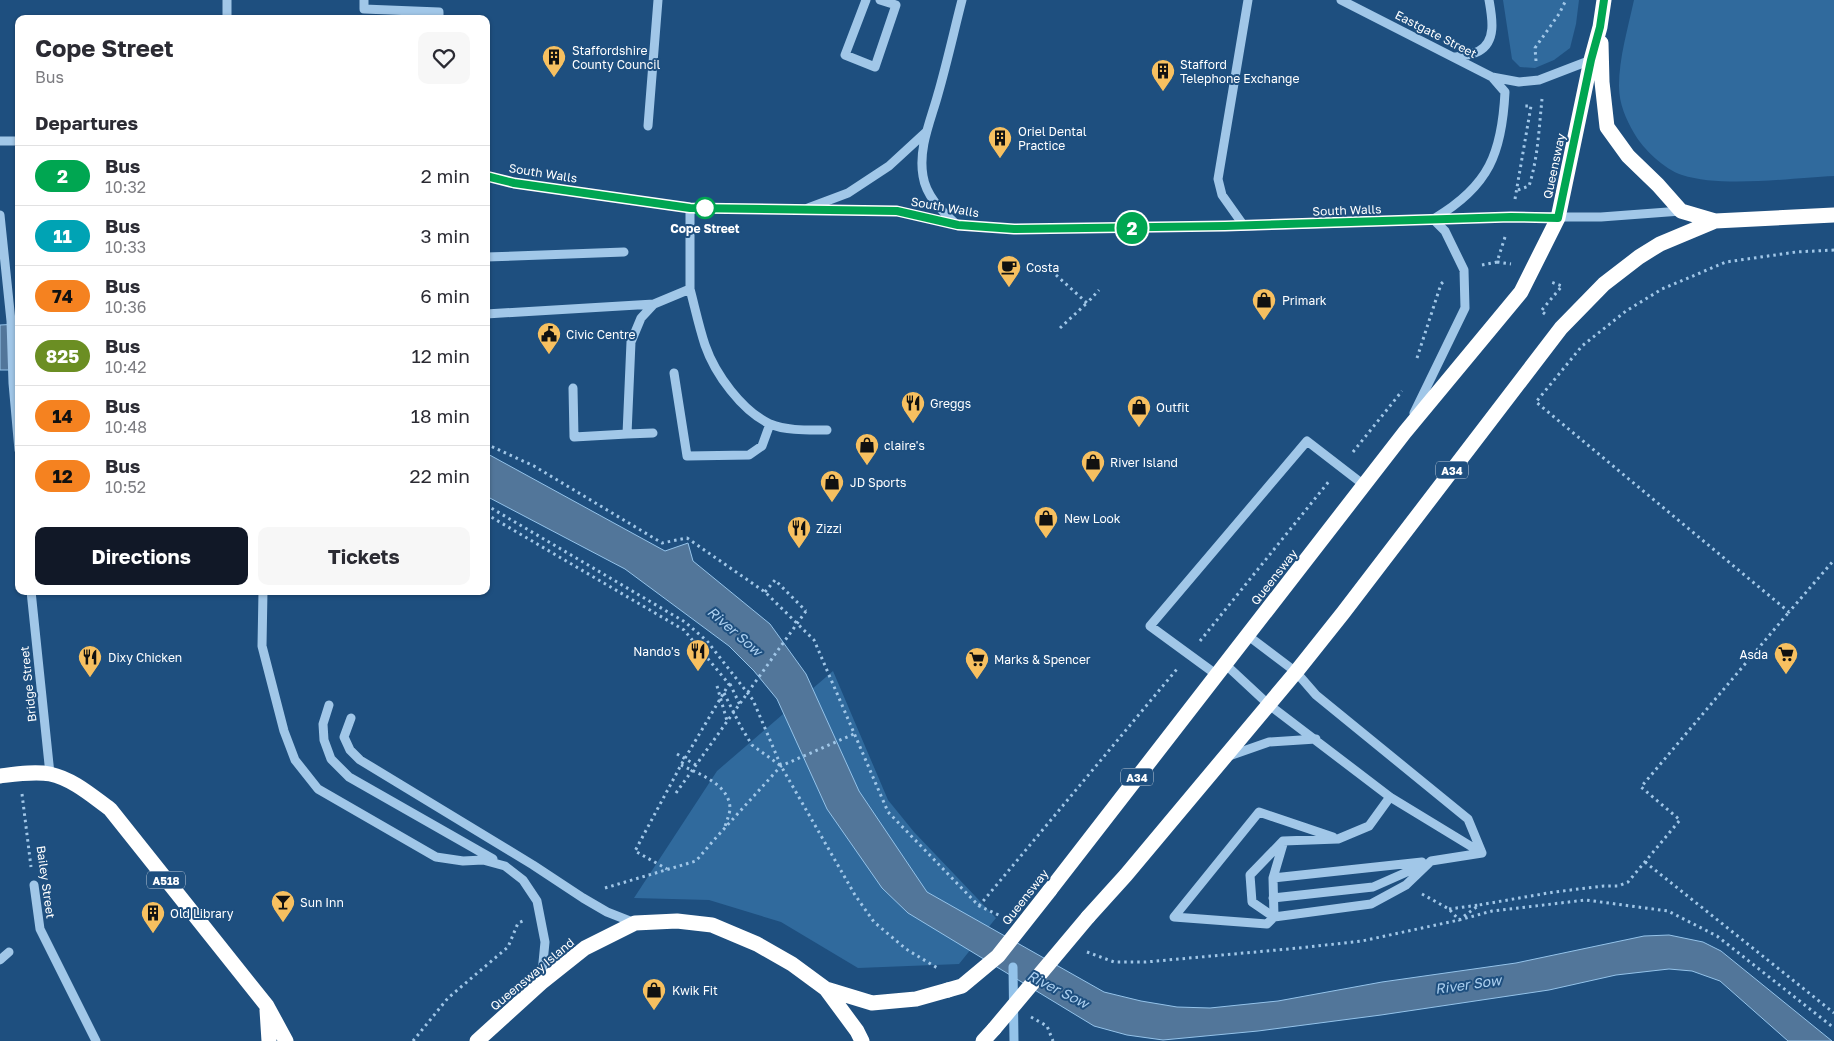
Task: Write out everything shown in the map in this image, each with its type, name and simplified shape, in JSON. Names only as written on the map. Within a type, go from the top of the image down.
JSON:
[{"type":"highway","name":"Queensway","points":[[826,989],[872,1003],[916,999],[962,986],[998,956],[1405,432],[1521,292],[1532,274],[1558,218],[1591,60],[1600,27],[1604,0]]},
{"type":"highway","name":"Queensway","points":[[1600,27],[1602,82],[1608,127],[1628,156],[1681,211]]},
{"type":"highway","points":[[1681,211],[1715,221],[1834,215]]},
{"type":"highway","name":"A34","points":[[984,1041],[1296,672],[1561,328],[1604,284],[1639,257],[1660,244],[1715,221]]},
{"type":"highway","name":"A518","points":[[0,776],[19,773],[50,774],[78,786],[110,809],[266,1006],[286,1041]]},
{"type":"highway","name":"Queensway Island","points":[[477,1041],[541,983],[585,948],[635,923],[677,921],[712,925],[757,944],[792,964],[826,989],[857,1031],[862,1041]]},
{"type":"highway","points":[[266,1006],[269,1041]]},
{"type":"street","points":[[227,0],[227,15]]},
{"type":"street","points":[[364,0],[364,8],[439,12],[439,15]]},
{"type":"street","points":[[648,126],[658,0]]},
{"type":"street","points":[[866,0],[845,55],[875,67],[897,3],[880,0]]},
{"type":"street","points":[[958,225],[937,205],[928,193],[923,177],[922,154],[926,132],[962,0]]},
{"type":"street","points":[[1244,226],[1222,195],[1218,179],[1248,0]]},
{"type":"street","name":"Eastgate Street","points":[[1341,0],[1492,77],[1519,82],[1539,80],[1591,60]]},
{"type":"street","points":[[1456,58],[1477,52],[1484,47],[1493,23],[1489,0]]},
{"type":"street","points":[[1405,432],[1465,308],[1464,270],[1445,231],[1433,219],[1460,201],[1480,181],[1491,164],[1500,137],[1505,92],[1492,77]]},
{"type":"street","points":[[803,210],[848,193],[889,166],[926,132]]},
{"type":"street","points":[[0,141],[15,141]]},
{"type":"street","name":"South Walls","points":[[490,177],[514,183],[690,208],[897,211],[958,225],[1014,229],[1052,230],[1244,226],[1433,219],[1601,217],[1681,211]]},
{"type":"street","points":[[690,208],[690,290],[706,347],[721,375],[743,406],[770,424],[792,429],[827,430]]},
{"type":"street","points":[[0,215],[11,321],[15,403]]},
{"type":"street","points":[[490,257],[624,252]]},
{"type":"street","points":[[490,314],[654,304],[690,290]]},
{"type":"street","points":[[627,434],[631,342],[640,318],[654,304]]},
{"type":"street","points":[[674,373],[687,456],[749,455],[762,446],[770,424]]},
{"type":"street","points":[[573,388],[574,437],[653,433]]},
{"type":"street","points":[[1364,485],[1307,441],[1150,626],[1189,655],[1221,669],[1316,739],[1390,797],[1482,853]]},
{"type":"street","name":"Bridge Street","points":[[32,595],[50,774]]},
{"type":"street","points":[[263,595],[262,646],[284,731],[295,760],[318,789],[436,856],[463,861],[483,860],[504,866]]},
{"type":"street","points":[[1247,635],[1296,672],[1316,695],[1468,819],[1482,853]]},
{"type":"street","points":[[329,705],[323,724],[324,740],[332,759],[349,777],[504,866],[523,880],[537,901],[545,942],[541,983]]},
{"type":"street","points":[[351,718],[344,737],[350,750],[360,760],[533,865],[583,898],[607,912],[635,923]]},
{"type":"street","points":[[1224,757],[1269,742],[1316,739]]},
{"type":"street","points":[[1274,918],[1252,902],[1250,875],[1283,841],[1338,839],[1369,826],[1390,797]]},
{"type":"street","points":[[1338,839],[1258,812],[1174,917],[1267,924],[1274,918],[1371,904],[1406,885],[1432,861]]},
{"type":"street","points":[[1274,918],[1273,878],[1283,841]]},
{"type":"street","points":[[1273,878],[1432,861],[1482,853]]},
{"type":"street","points":[[1274,898],[1373,887],[1432,861]]},
{"type":"street","name":"Bailey Street","points":[[34,885],[40,929],[96,1041]]},
{"type":"street","points":[[0,960],[9,952]]},
{"type":"path","points":[[1537,67],[1536,48],[1566,0]]},
{"type":"path","points":[[1504,105],[1531,106],[1518,190],[1529,186],[1531,181],[1535,164],[1542,94]]},
{"type":"path","points":[[1497,262],[1505,236]]},
{"type":"path","points":[[1789,612],[1536,402],[1582,346],[1626,311],[1662,289],[1726,262],[1796,252],[1834,250]]},
{"type":"path","points":[[1478,266],[1497,262],[1513,264],[1562,286],[1541,310],[1548,319],[1561,328]]},
{"type":"path","points":[[1056,275],[1087,303]]},
{"type":"path","points":[[1415,364],[1441,284],[1447,278]]},
{"type":"path","points":[[1060,328],[1099,290]]},
{"type":"path","points":[[490,446],[534,466],[662,543],[687,538],[765,592],[814,640],[888,812],[979,906],[1189,655],[1404,388]]},
{"type":"path","points":[[490,507],[685,622],[707,642],[753,700],[781,766],[855,896],[874,922],[906,949],[944,972]]},
{"type":"path","points":[[490,516],[684,630],[729,684],[740,705]]},
{"type":"path","points":[[1449,909],[1554,892],[1618,886],[1628,882],[1680,820],[1641,787],[1834,560]]},
{"type":"path","points":[[676,793],[806,611],[774,580],[765,592]]},
{"type":"path","points":[[667,869],[635,851],[681,765],[729,684]]},
{"type":"path","points":[[717,686],[727,722]]},
{"type":"path","points":[[724,693],[741,728],[752,745],[781,766]]},
{"type":"path","points":[[600,890],[696,861],[781,766],[854,734]]},
{"type":"path","points":[[677,754],[696,765]]},
{"type":"path","points":[[681,765],[725,790],[730,808],[725,828]]},
{"type":"path","name":"Bailey Street","points":[[19,773],[34,885]]},
{"type":"path","points":[[1645,862],[1834,1013]]},
{"type":"path","points":[[1406,885],[1449,909],[1460,920]]},
{"type":"path","points":[[1146,962],[1362,941],[1460,920],[1492,911],[1586,900],[1668,911],[1717,936],[1834,1028]]},
{"type":"path","points":[[1460,920],[1479,905]]},
{"type":"path","points":[[414,1041],[448,998],[508,947],[518,923]]},
{"type":"path","points":[[1030,1017],[1047,1026],[1053,1041]]},
{"type":"shaded area","points":[[1503,0],[1579,0],[1570,48],[1554,60],[1535,68],[1520,67],[1512,59]]},
{"type":"shaded area","points":[[1634,0],[1834,0],[1834,176],[1736,182],[1717,181],[1682,175],[1668,168],[1655,158],[1631,128],[1619,93],[1622,54]]},
{"type":"shaded area","points":[[833,671],[888,800],[914,832],[996,918],[959,964],[858,968],[781,922],[709,900],[634,898],[717,771]]},
{"type":"water","points":[[15,324],[15,370],[0,370],[0,325]]},
{"type":"water","name":"River Sow","points":[[490,455],[665,551],[688,543],[693,561],[770,624],[806,674],[859,791],[927,892],[1104,992],[1177,1007],[1210,1008],[1278,1001],[1382,982],[1516,963],[1644,936],[1669,935],[1703,942],[1721,951],[1832,1041],[1788,1041],[1720,981],[1692,971],[1669,969],[1616,975],[1549,990],[1258,1031],[1163,1040],[1127,1035],[1094,1026],[908,913],[882,888],[827,809],[777,699],[754,671],[729,646],[625,569],[490,498]]},
{"type":"waterway","points":[[1013,967],[1014,1041]]},
{"type":"bus line","name":"2","points":[[490,177],[514,183],[690,208],[897,211],[958,225],[1014,229],[1052,230],[1225,226],[1511,217],[1558,218],[1591,60],[1600,27],[1604,0]]},
{"type":"place","name":"Staffordshire County Council","points":[[554,78]]},
{"type":"place","name":"Stafford Telephone Exchange","points":[[1163,92]]},
{"type":"place","name":"Oriel Dental Practice","points":[[1000,159]]},
{"type":"place","name":"Cope Street","points":[[705,208]]},
{"type":"place","name":"Costa","points":[[1009,288]]},
{"type":"place","name":"Primark","points":[[1264,321]]},
{"type":"place","name":"Civic Centre","points":[[549,355]]},
{"type":"place","name":"Greggs","points":[[913,424]]},
{"type":"place","name":"Outfit","points":[[1139,428]]},
{"type":"place","name":"claire's","points":[[867,466]]},
{"type":"place","name":"River Island","points":[[1093,483]]},
{"type":"place","name":"JD Sports","points":[[832,503]]},
{"type":"place","name":"New Look","points":[[1046,539]]},
{"type":"place","name":"Zizzi","points":[[799,549]]},
{"type":"place","name":"Nando's","points":[[698,672]]},
{"type":"place","name":"Asda","points":[[1786,675]]},
{"type":"place","name":"Dixy Chicken","points":[[90,678]]},
{"type":"place","name":"Marks & Spencer","points":[[977,680]]},
{"type":"place","name":"Sun Inn","points":[[283,923]]},
{"type":"place","name":"Old Library","points":[[153,934]]},
{"type":"place","name":"Kwik Fit","points":[[654,1011]]}]
